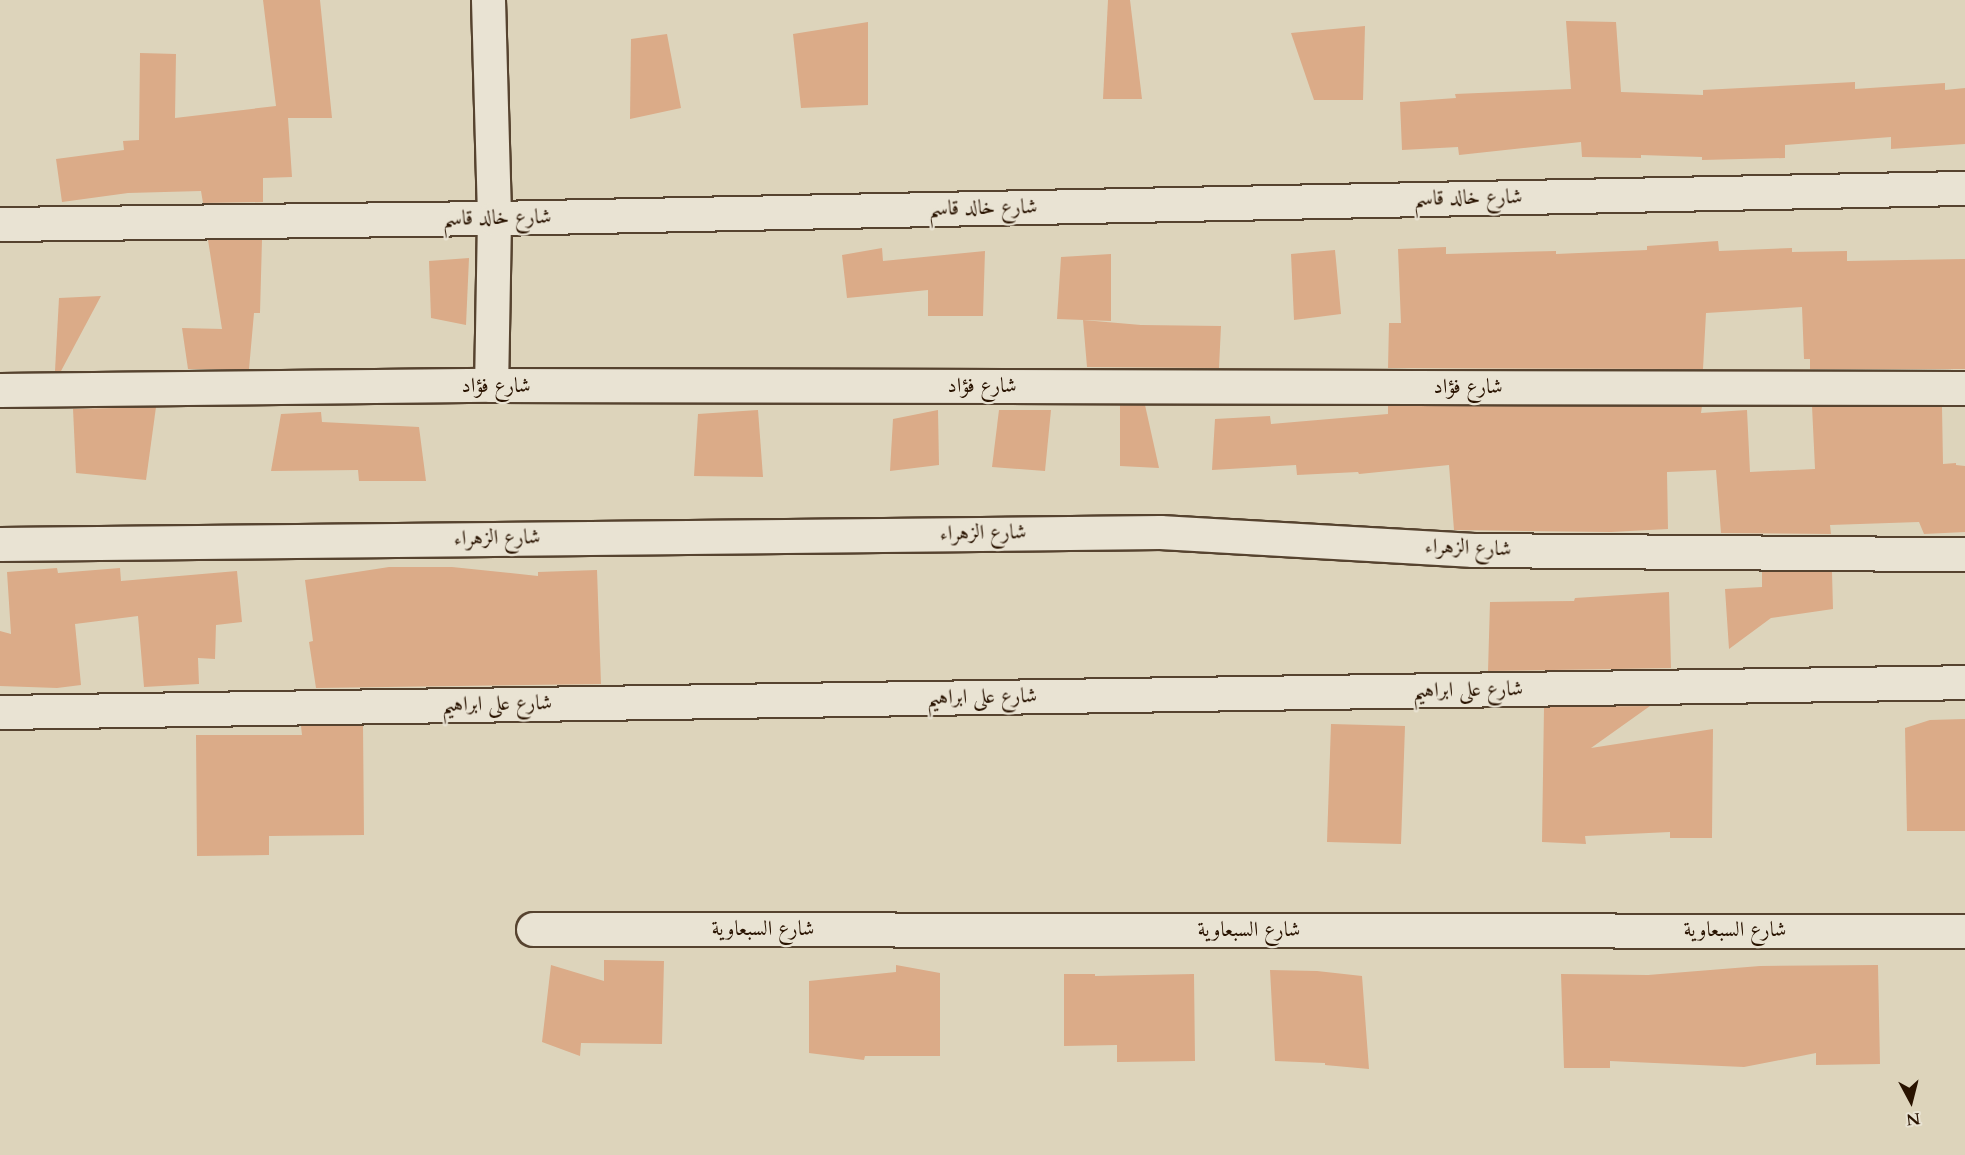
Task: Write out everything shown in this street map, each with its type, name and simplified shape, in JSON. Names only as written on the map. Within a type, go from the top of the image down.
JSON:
[{"type":"street","points":[[488,0],[494,218],[491,385]]},
{"type":"street","name":"شارع خالد قاسم","points":[[0,224],[494,218],[1965,188]]},
{"type":"street","name":"شارع فؤاد","points":[[0,390],[491,385],[1965,388]]},
{"type":"street","name":"شارع الزهراء","points":[[0,544],[1160,532],[1473,549],[1965,554]]},
{"type":"street","name":"شارع على ابراهيم","points":[[0,712],[1965,682]]},
{"type":"street","name":"شارع السبعاوية","points":[[533,929],[1965,931]]},
{"type":"building","points":[[263,0],[320,0],[332,118],[288,118],[292,177],[263,178],[263,202],[203,203],[201,191],[128,193],[62,202],[56,159],[124,150],[123,141],[139,140],[140,53],[176,54],[175,118],[276,106]]},
{"type":"building","points":[[1108,0],[1130,0],[1142,99],[1103,99]]},
{"type":"building","points":[[1566,21],[1616,22],[1621,92],[1703,95],[1703,90],[1855,82],[1855,89],[1945,83],[1945,90],[1965,88],[1965,144],[1891,149],[1891,137],[1785,145],[1785,158],[1702,160],[1702,157],[1641,155],[1641,158],[1582,157],[1581,142],[1459,155],[1458,147],[1402,150],[1400,102],[1456,98],[1455,94],[1571,89]]},
{"type":"building","points":[[868,22],[868,105],[801,108],[793,34]]},
{"type":"building","points":[[1365,26],[1363,100],[1314,100],[1291,33]]},
{"type":"building","points":[[667,34],[681,108],[630,119],[631,39]]},
{"type":"building","points":[[208,240],[262,240],[260,313],[254,313],[249,369],[188,369],[182,328],[222,329]]},
{"type":"building","points":[[1718,241],[1719,251],[1792,248],[1792,252],[1847,251],[1847,261],[1965,259],[1965,369],[1810,369],[1810,359],[1804,359],[1802,307],[1706,313],[1703,369],[1388,368],[1389,323],[1401,323],[1398,249],[1446,247],[1446,254],[1556,251],[1556,254],[1647,250],[1647,246]]},
{"type":"building","points":[[882,248],[883,261],[985,251],[983,316],[928,316],[928,290],[847,298],[842,255]]},
{"type":"building","points":[[1335,250],[1341,314],[1294,320],[1291,254]]},
{"type":"building","points":[[1111,254],[1111,321],[1057,319],[1061,257]]},
{"type":"building","points":[[469,258],[466,325],[431,318],[429,261]]},
{"type":"building","points":[[101,296],[61,371],[55,371],[59,298]]},
{"type":"building","points":[[1083,320],[1141,325],[1221,326],[1219,368],[1087,367]]},
{"type":"building","points":[[1120,405],[1145,405],[1159,468],[1120,466]]},
{"type":"building","points":[[1388,406],[1702,406],[1701,413],[1747,410],[1750,472],[1815,469],[1812,406],[1942,407],[1943,464],[1956,463],[1956,465],[1965,466],[1965,532],[1924,534],[1919,522],[1830,525],[1831,534],[1721,533],[1716,470],[1667,472],[1668,529],[1611,532],[1454,530],[1449,465],[1359,474],[1358,472],[1297,475],[1296,465],[1212,470],[1215,419],[1270,416],[1271,424],[1388,414]]},
{"type":"building","points":[[156,407],[146,480],[76,473],[73,409]]},
{"type":"building","points":[[758,410],[763,477],[694,476],[698,414]]},
{"type":"building","points":[[938,410],[939,465],[890,471],[893,419]]},
{"type":"building","points":[[999,410],[1051,410],[1045,471],[992,467]]},
{"type":"building","points":[[321,412],[322,422],[419,427],[426,481],[359,481],[358,470],[271,471],[281,414]]},
{"type":"building","points":[[389,567],[452,567],[538,576],[538,572],[597,570],[601,684],[316,688],[309,642],[313,641],[305,580]]},
{"type":"building","points":[[57,568],[58,573],[120,568],[121,581],[237,571],[242,622],[216,625],[215,659],[198,658],[199,684],[144,687],[138,616],[75,624],[81,685],[57,688],[0,686],[0,631],[11,634],[7,572]]},
{"type":"building","points":[[1762,571],[1832,572],[1833,609],[1771,618],[1729,649],[1725,589],[1762,587]]},
{"type":"building","points":[[1669,592],[1671,668],[1488,671],[1490,602],[1574,601],[1575,598]]},
{"type":"building","points":[[1650,706],[1591,748],[1713,729],[1712,838],[1670,838],[1670,832],[1585,836],[1586,844],[1542,842],[1544,707]]},
{"type":"building","points":[[1965,719],[1965,831],[1907,831],[1905,728],[1930,720]]},
{"type":"building","points":[[1331,724],[1405,726],[1401,844],[1327,842]]},
{"type":"building","points":[[363,725],[364,835],[269,836],[269,855],[197,856],[196,735],[302,735],[301,726]]},
{"type":"building","points":[[604,960],[664,961],[662,1044],[581,1043],[580,1056],[542,1042],[551,965],[604,981]]},
{"type":"building","points":[[896,965],[940,973],[940,1056],[865,1056],[864,1060],[809,1053],[809,981],[896,972]]},
{"type":"building","points":[[1878,965],[1880,1064],[1816,1065],[1816,1053],[1744,1067],[1610,1061],[1610,1068],[1564,1068],[1561,974],[1648,975],[1760,966]]},
{"type":"building","points":[[1270,970],[1317,971],[1362,976],[1369,1069],[1325,1065],[1325,1063],[1275,1061]]},
{"type":"building","points":[[1064,974],[1095,974],[1095,976],[1194,974],[1195,1061],[1117,1062],[1117,1045],[1064,1046]]}]
